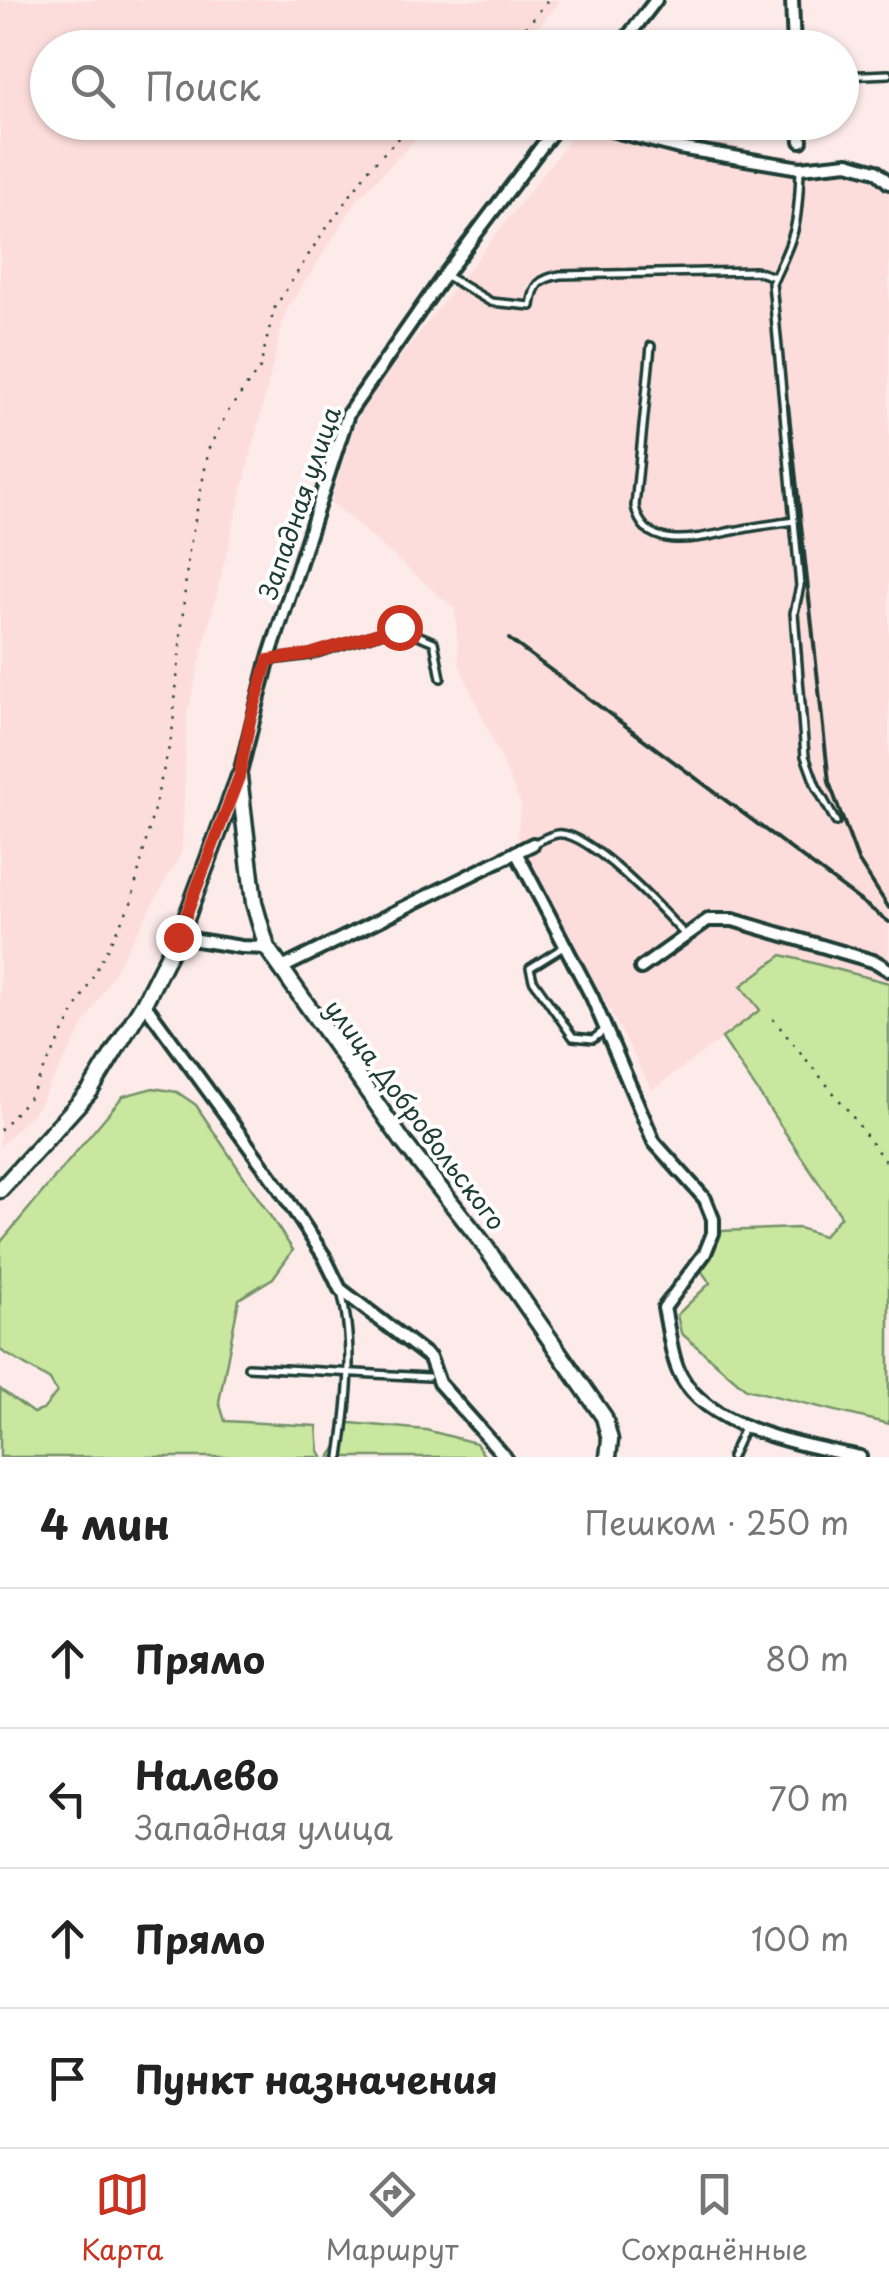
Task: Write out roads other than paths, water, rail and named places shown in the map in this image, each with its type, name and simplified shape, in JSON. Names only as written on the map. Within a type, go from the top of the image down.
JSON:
[{"type":"street","points":[[633,30],[656,0]]},
{"type":"street","points":[[792,0],[793,30]]},
{"type":"street","name":"Западная улица","points":[[239,777],[268,660],[348,414],[444,275],[546,140]]},
{"type":"street","points":[[650,140],[800,168],[848,163],[876,171],[889,183]]},
{"type":"street","points":[[0,1190],[90,1091],[144,1003],[178,937],[239,777]]},
{"type":"street","name":"улица Добровольского","points":[[239,777],[254,902],[267,948],[404,1143],[482,1242],[604,1417],[610,1440],[608,1457]]},
{"type":"street","points":[[280,969],[533,844]]},
{"type":"street","points":[[516,852],[606,1028],[654,1142],[705,1199],[713,1219],[713,1233],[705,1253],[664,1308],[680,1375],[704,1404],[769,1436],[860,1457]]},
{"type":"street","points":[[641,968],[708,920],[748,922],[876,962],[889,970]]},
{"type":"street","points":[[178,937],[240,948],[267,948]]},
{"type":"street","points":[[144,1003],[280,1189],[324,1256],[340,1289],[430,1358],[439,1383],[505,1457]]},
{"type":"lane","points":[[859,75],[889,74]]},
{"type":"lane","points":[[800,168],[798,220],[790,249],[772,283],[800,586],[794,613],[805,756],[836,822]]},
{"type":"lane","points":[[444,275],[491,302],[531,306],[533,287],[542,279],[560,275],[755,271],[774,277]]},
{"type":"lane","points":[[651,346],[634,506],[636,518],[667,540],[695,539],[794,521]]},
{"type":"lane","points":[[268,660],[310,654],[399,627],[434,642],[440,678]]},
{"type":"lane","points":[[533,844],[557,834],[573,836],[636,882],[686,936]]},
{"type":"lane","points":[[565,946],[530,968],[533,980],[573,1037],[593,1039],[606,1028]]},
{"type":"lane","points":[[340,1289],[349,1324],[340,1457]]},
{"type":"lane","points":[[248,1367],[428,1377]]},
{"type":"lane","points":[[731,1457],[745,1424]]},
{"type":"railway","points":[[788,405],[829,782],[858,860],[889,908]]},
{"type":"railway","points":[[509,639],[889,922]]}]
